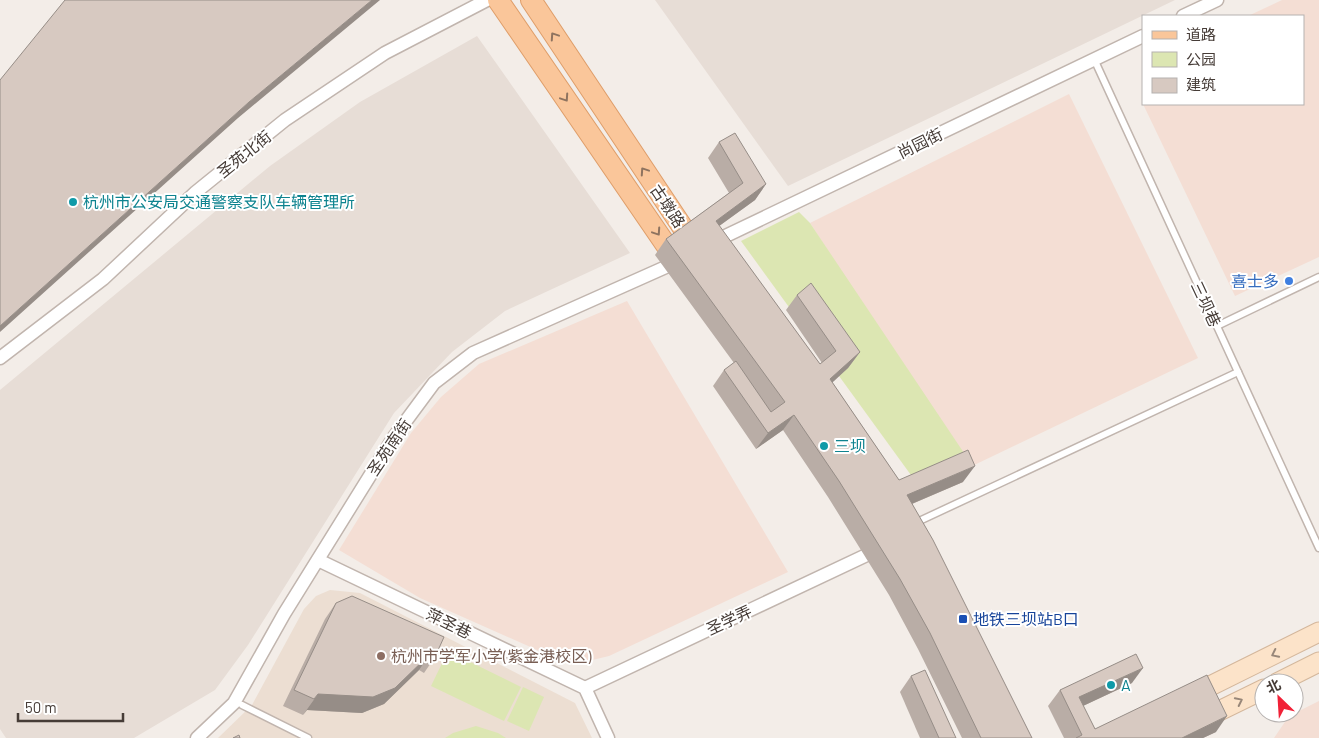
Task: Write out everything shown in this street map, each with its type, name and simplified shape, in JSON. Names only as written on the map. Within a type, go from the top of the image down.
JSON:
[{"type":"main road","name":"古墩路","points":[[498,0],[683,270]]},
{"type":"main road","name":"古墩路","points":[[530,0],[702,258]]},
{"type":"main road","points":[[1176,703],[1319,632]]},
{"type":"main road","points":[[1297,673],[1319,662]]},
{"type":"main road","points":[[1164,738],[1254,694]]},
{"type":"street","name":"圣苑北街","points":[[0,358],[104,278],[196,192],[285,120],[385,53],[487,0]]},
{"type":"street","points":[[1185,15],[1217,0]]},
{"type":"street","name":"尚园街","points":[[702,258],[1142,36]]},
{"type":"street","name":"圣苑南街","points":[[197,738],[234,702],[394,437],[434,383],[474,353],[683,270]]},
{"type":"street","name":"圣学弄","points":[[585,688],[873,551]]},
{"type":"street","name":"萍圣巷","points":[[318,560],[585,688]]},
{"type":"street","points":[[585,688],[608,738]]},
{"type":"lane","name":"三坝巷","points":[[1094,59],[1319,548]]},
{"type":"lane","points":[[1216,326],[1319,277]]},
{"type":"lane","points":[[908,526],[1238,372]]},
{"type":"lane","points":[[242,705],[308,738]]},
{"type":"shaded area","points":[[655,0],[1175,0],[1142,15],[788,186]]},
{"type":"shaded area","points":[[1282,0],[1319,0],[1319,257],[1235,296],[1143,105],[1304,105],[1304,15],[1250,15]]},
{"type":"shaded area","points":[[477,36],[630,253],[505,311],[452,352],[394,413],[248,645],[215,690],[134,738],[6,738],[0,729],[0,390],[270,166],[360,102]]},
{"type":"shaded area","points":[[1069,94],[1198,358],[968,468],[810,223]]},
{"type":"shaded area","points":[[627,301],[788,572],[609,656],[584,662],[564,662],[420,598],[339,550],[411,433],[441,397],[479,364]]},
{"type":"shaded area","name":"杭州市学军小学(紫金港校区)","points":[[330,590],[360,593],[575,703],[592,738],[218,738],[252,705],[304,609],[316,596]]},
{"type":"shaded area","points":[[1319,701],[1319,738],[1274,738],[1284,723],[1304,723],[1304,708]]},
{"type":"green space","points":[[799,212],[810,223],[966,456],[916,482],[741,241]]},
{"type":"green space","points":[[448,651],[521,687],[504,721],[431,686]]},
{"type":"green space","points":[[523,687],[544,697],[529,731],[507,721]]},
{"type":"green space","points":[[476,726],[498,733],[506,738],[445,738],[453,733]]},
{"type":"building","name":"杭州市公安局交通警察支队车辆管理所","points":[[65,0],[372,0],[249,102],[0,326],[0,80]]},
{"type":"building","points":[[735,133],[766,184],[716,221],[820,364],[836,351],[797,295],[811,283],[860,352],[830,379],[899,480],[968,450],[975,466],[907,495],[933,540],[1032,738],[981,738],[930,633],[900,579],[839,481],[794,415],[768,433],[724,370],[736,361],[771,412],[785,402],[666,239],[743,183],[719,142]]},
{"type":"building","points":[[352,596],[444,637],[435,657],[430,654],[395,688],[373,697],[318,694],[314,699],[294,690],[336,603]]},
{"type":"building","points":[[1136,654],[1143,668],[1079,697],[1095,729],[1207,675],[1227,716],[1182,738],[1076,738],[1082,735],[1060,690]]},
{"type":"building","points":[[925,670],[956,738],[939,738],[911,676]]},
{"type":"place","name":"杭州市公安局交通警察支队车辆管理所","points":[[73,202]]},
{"type":"place","name":"喜士多","points":[[1289,281]]},
{"type":"place","name":"三坝","points":[[824,446]]},
{"type":"place","name":"地铁三坝站B口","points":[[963,619]]},
{"type":"place","name":"杭州市学军小学(紫金港校区)","points":[[381,656]]},
{"type":"place","name":"A","points":[[1111,685]]}]
